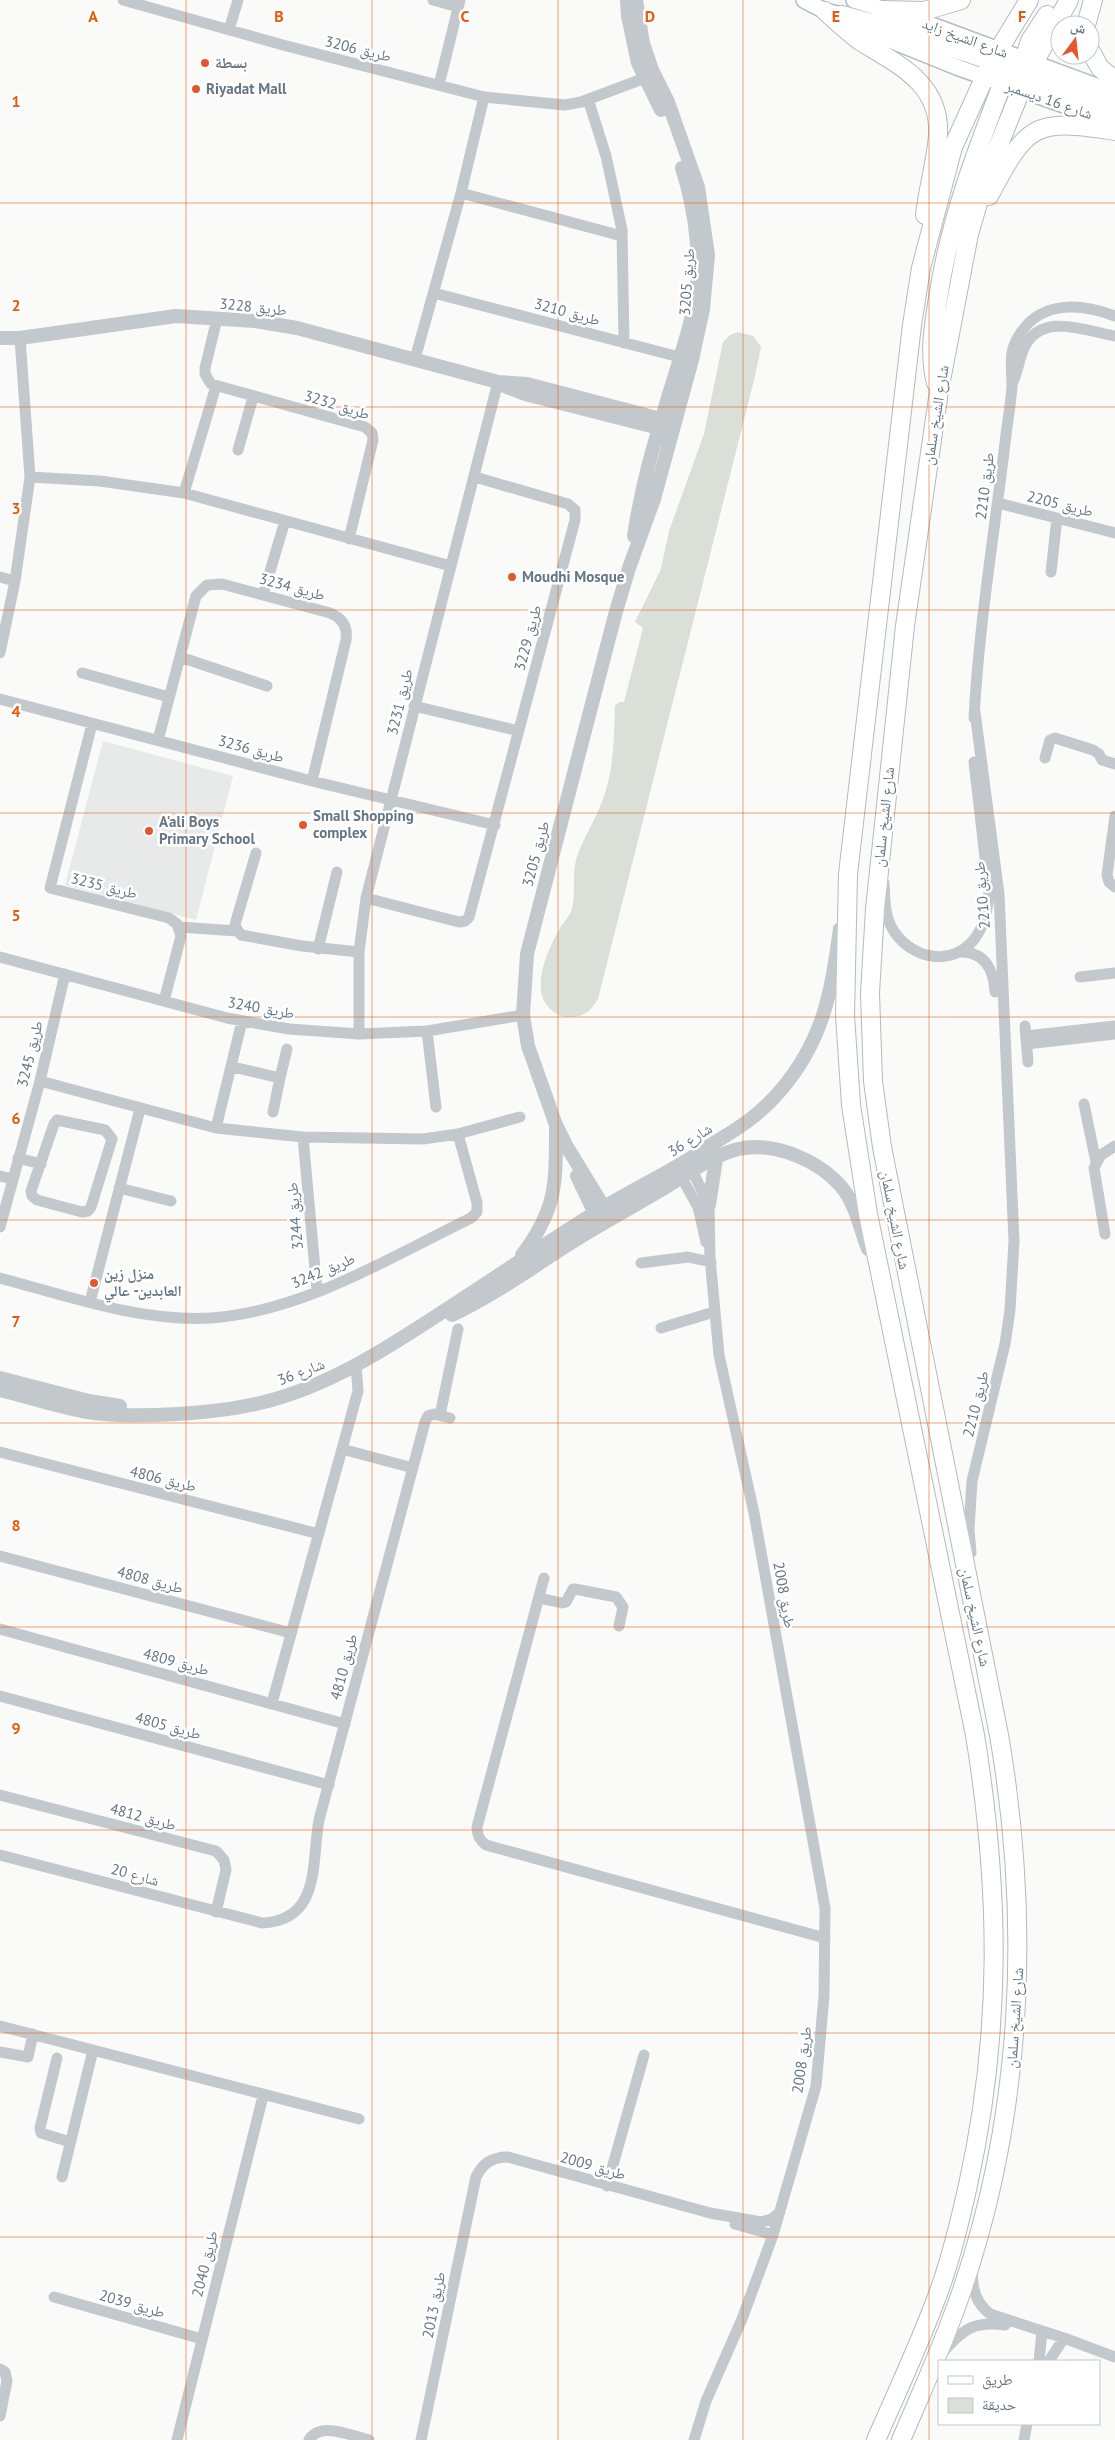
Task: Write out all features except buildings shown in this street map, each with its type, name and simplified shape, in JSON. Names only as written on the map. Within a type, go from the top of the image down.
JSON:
[{"type":"main road","name":"شارع الشيخ زايد","points":[[804,0],[880,36],[984,77]]},
{"type":"main road","name":"شارع الشيخ زايد","points":[[854,0],[880,10],[929,24],[1013,69],[1075,79]]},
{"type":"main road","points":[[880,10],[924,11],[961,0]]},
{"type":"main road","name":"شارع الشيخ سلمان","points":[[901,2440],[961,2294],[988,2200],[1006,2108],[1016,2015],[1019,1958],[1017,1874],[1007,1781],[897,1230],[873,1081],[870,993],[881,839],[905,626],[939,391],[969,234],[986,179],[1029,0]]},
{"type":"main road","points":[[939,391],[933,369],[932,347],[944,260],[961,194],[1013,69],[1057,0]]},
{"type":"main road","name":"شارع الشيخ سلمان","points":[[876,2440],[938,2293],[960,2220],[975,2153],[986,2084],[995,1945],[993,1875],[988,1816],[975,1735],[877,1262],[851,1106],[845,1015],[848,874],[912,324],[922,268],[953,147],[984,77],[1013,69],[1069,0]]},
{"type":"main road","points":[[1089,15],[1093,0]]},
{"type":"main road","points":[[834,13],[917,36],[1115,107]]},
{"type":"main road","points":[[834,13],[860,40],[884,54],[913,75],[922,85],[934,108],[938,134],[928,194],[922,268]]},
{"type":"main road","points":[[1098,65],[1115,80]]},
{"type":"main road","name":"شارع 16 ديسمبر","points":[[1013,69],[1115,123]]},
{"type":"main road","name":"شارع 16 ديسمبر","points":[[1075,79],[1115,93]]},
{"type":"main road","points":[[969,234],[1010,156],[1025,139],[1044,128],[1060,124],[1115,131]]},
{"type":"street","name":"طريق 3206","points":[[123,0],[484,97],[565,105],[588,99],[650,76]]},
{"type":"street","points":[[229,30],[238,0]]},
{"type":"street","points":[[432,0],[459,4],[439,85]]},
{"type":"street","name":"طريق 3205","points":[[627,0],[632,45],[638,64],[650,76]]},
{"type":"street","name":"طريق 3205","points":[[602,1216],[556,1125],[528,1046],[523,1014],[527,954],[629,568],[654,499],[676,416],[693,310],[698,258],[690,194],[650,76],[636,0]]},
{"type":"street","points":[[416,359],[461,193],[484,97]]},
{"type":"street","points":[[588,99],[606,156],[622,236],[624,342]]},
{"type":"street","points":[[461,193],[622,236]]},
{"type":"street","name":"طريق 3210","points":[[434,293],[686,359]]},
{"type":"street","points":[[1012,384],[1010,365],[1014,345],[1021,332],[1033,319],[1064,306],[1092,309],[1115,316]]},
{"type":"street","points":[[1086,329],[1086,321],[1092,309]]},
{"type":"street","name":"طريق 3228","points":[[0,338],[20,338],[176,316],[255,322],[297,328],[498,382],[527,384],[662,425]]},
{"type":"street","points":[[184,493],[216,386],[207,380],[205,374],[217,319]]},
{"type":"street","points":[[1012,384],[1025,346],[1034,335],[1053,326],[1074,326],[1115,336]]},
{"type":"street","points":[[1,648],[15,581],[30,478],[20,338]]},
{"type":"street","name":"طريق 3205","points":[[629,568],[638,508],[662,425],[686,359]]},
{"type":"street","name":"طريق 3231","points":[[359,1034],[359,952],[366,898],[498,382]]},
{"type":"street","name":"طريق 2210","points":[[959,952],[970,944],[982,928],[988,909],[989,892],[974,770],[975,712],[978,651],[1012,384]]},
{"type":"street","name":"طريق 3232","points":[[216,386],[370,430],[373,440],[349,539]]},
{"type":"street","points":[[238,450],[253,397]]},
{"type":"street","points":[[664,460],[662,425],[676,416]]},
{"type":"street","name":"طريق 3229","points":[[366,898],[459,922],[465,922],[469,917],[495,825],[576,513],[573,507],[568,504],[475,477]]},
{"type":"street","points":[[30,478],[100,481],[184,493],[451,566]]},
{"type":"street","name":"طريق 2205","points":[[998,503],[1115,533]]},
{"type":"street","points":[[1051,572],[1058,518]]},
{"type":"street","points":[[264,595],[285,521]]},
{"type":"street","points":[[0,577],[15,581]]},
{"type":"street","name":"طريق 3234","points":[[158,740],[196,596],[202,588],[217,583],[264,595],[330,613],[340,618],[346,628],[346,640],[312,781]]},
{"type":"street","points":[[180,657],[267,686]]},
{"type":"street","points":[[82,674],[169,697]]},
{"type":"street","name":"طريق 3236","points":[[0,699],[312,781],[495,825]]},
{"type":"street","points":[[414,706],[519,731]]},
{"type":"street","name":"طريق 2210","points":[[975,712],[999,894],[1014,1242],[1010,1310],[996,1386],[972,1481],[969,1529],[969,1545],[995,1684],[999,1735]]},
{"type":"street","name":"طريق 3235","points":[[92,724],[50,888],[169,918],[179,927]]},
{"type":"street","points":[[1045,758],[1050,740],[1055,738],[1094,750],[1102,760],[1115,764]]},
{"type":"street","points":[[1115,816],[1107,875],[1109,882],[1115,887]]},
{"type":"street","name":"طريق 2210","points":[[881,839],[886,909],[898,936],[920,954],[934,957],[959,952],[970,952],[988,964],[993,974],[998,1057],[1006,1077]]},
{"type":"street","points":[[237,931],[236,921],[256,853]]},
{"type":"street","points":[[318,949],[337,872]]},
{"type":"street","name":"شارع 36","points":[[3,1392],[89,1412],[133,1414],[232,1408],[272,1400],[319,1385],[415,1330],[515,1264],[684,1169],[761,1112],[799,1066],[816,1036],[827,1007],[848,874]]},
{"type":"street","points":[[164,1001],[181,936],[179,927],[237,931],[246,937],[318,949],[359,952]]},
{"type":"street","name":"طريق 3240","points":[[0,957],[242,1022],[305,1031],[359,1034],[427,1031],[523,1014]]},
{"type":"street","name":"طريق 3245","points":[[0,1227],[40,1081],[65,974]]},
{"type":"street","points":[[1080,976],[1115,974]]},
{"type":"street","points":[[216,1128],[233,1067],[242,1022]]},
{"type":"street","points":[[1028,1062],[1026,1035],[1056,1037],[1094,1032],[1115,1026]]},
{"type":"street","points":[[427,1031],[436,1107]]},
{"type":"street","points":[[1094,1032],[1115,1034]]},
{"type":"street","points":[[273,1112],[287,1049]]},
{"type":"street","points":[[233,1067],[280,1078]]},
{"type":"street","points":[[40,1081],[216,1128],[303,1137],[423,1139],[458,1134],[520,1117]]},
{"type":"street","points":[[1084,1104],[1096,1162],[1094,1173],[1105,1234]]},
{"type":"street","points":[[90,1302],[140,1109]]},
{"type":"street","points":[[57,1120],[105,1130],[112,1139],[92,1207],[88,1211],[46,1202],[32,1196],[31,1192],[41,1164],[57,1120]]},
{"type":"street","points":[[515,1264],[532,1242],[546,1218],[554,1196],[557,1179],[556,1125]]},
{"type":"street","name":"طريق 3242","points":[[0,1278],[90,1302],[130,1311],[173,1317],[212,1318],[294,1301],[471,1218],[477,1212],[477,1203],[458,1134]]},
{"type":"street","name":"طريق 3244","points":[[303,1137],[317,1291]]},
{"type":"street","points":[[1096,1162],[1105,1152],[1115,1146]]},
{"type":"street","name":"شارع 36","points":[[684,1169],[716,1159],[736,1149],[748,1147],[772,1149],[801,1159],[827,1173],[850,1200],[868,1250],[877,1262]]},
{"type":"street","points":[[18,1158],[41,1164]]},
{"type":"street","points":[[709,1205],[716,1159]]},
{"type":"street","name":"طريق 2008","points":[[684,1169],[709,1205],[711,1226],[710,1260],[719,1355],[754,1513],[826,1908],[824,1996],[816,2086],[780,2212]]},
{"type":"street","name":"طريق 2008","points":[[684,1169],[698,1207],[710,1260]]},
{"type":"street","points":[[0,1176],[13,1179]]},
{"type":"street","points":[[119,1188],[171,1201]]},
{"type":"street","name":"شارع 36","points":[[415,1330],[454,1314],[491,1294],[602,1216]]},
{"type":"street","points":[[641,1263],[688,1257],[710,1260]]},
{"type":"street","points":[[661,1328],[714,1312]]},
{"type":"street","name":"طريق 4810","points":[[262,1923],[281,1920],[297,1911],[308,1896],[311,1887],[317,1830],[426,1419],[431,1415],[445,1417],[458,1329]]},
{"type":"street","points":[[272,1704],[358,1391],[356,1364]]},
{"type":"street","name":"شارع 36","points":[[0,1378],[89,1401],[132,1408],[188,1412]]},
{"type":"street","points":[[342,1449],[413,1468]]},
{"type":"street","name":"طريق 4806","points":[[0,1452],[319,1534]]},
{"type":"street","name":"طريق 4808","points":[[0,1556],[292,1632]]},
{"type":"street","points":[[544,1578],[477,1827],[478,1835],[482,1842],[486,1845],[825,1938]]},
{"type":"street","points":[[539,1598],[562,1604],[566,1602],[572,1589],[575,1588],[616,1598],[623,1607],[619,1626]]},
{"type":"street","name":"طريق 4809","points":[[0,1629],[345,1724]]},
{"type":"street","name":"طريق 4805","points":[[0,1696],[329,1785]]},
{"type":"street","name":"طريق 4812","points":[[0,1795],[216,1851],[224,1860],[226,1870],[216,1912]]},
{"type":"street","name":"شارع 20","points":[[0,1855],[262,1923]]},
{"type":"street","points":[[0,2026],[263,2096],[359,2119]]},
{"type":"street","points":[[0,2052],[28,2057],[33,2034]]},
{"type":"street","points":[[62,2177],[93,2050]]},
{"type":"street","points":[[607,2186],[644,2055]]},
{"type":"street","points":[[57,2058],[40,2128],[41,2133],[46,2136],[70,2142]]},
{"type":"street","name":"طريق 2040","points":[[177,2440],[263,2096]]},
{"type":"street","name":"طريق 2009","points":[[476,2176],[486,2162],[508,2157],[710,2213],[761,2222],[772,2219],[780,2212]]},
{"type":"street","name":"طريق 2013","points":[[421,2440],[476,2176]]},
{"type":"street","points":[[694,2440],[706,2401],[742,2318],[780,2212]]},
{"type":"street","name":"طريق 2009","points":[[710,2213],[751,2230],[773,2235]]},
{"type":"street","points":[[976,2245],[972,2278],[974,2292],[982,2308],[999,2318],[1042,2334]]},
{"type":"street","name":"طريق 2039","points":[[54,2297],[202,2339]]},
{"type":"street","points":[[934,2362],[964,2330],[976,2325],[990,2323],[1042,2334],[1115,2358]]},
{"type":"street","points":[[1039,2360],[1042,2334]]},
{"type":"street","points":[[1051,2360],[1063,2340]]},
{"type":"street","points":[[1063,2340],[1115,2362]]},
{"type":"street","points":[[0,2369],[6,2372],[7,2381],[0,2416]]},
{"type":"street","points":[[1024,2440],[1027,2425]]},
{"type":"street","points":[[309,2440],[314,2434],[324,2430],[369,2440]]},
{"type":"shaded area","name":"A'ali Boys Primary School","points":[[103,741],[233,776],[196,920],[65,885]]},
{"type":"green space","points":[[738,332],[753,336],[761,347],[755,376],[598,999],[585,1014],[572,1017],[561,1016],[547,1006],[542,996],[543,966],[560,928],[572,909],[576,860],[609,781],[615,706],[620,702],[624,702],[643,628],[635,622],[661,569],[669,531],[704,434],[723,342],[730,335]]},
{"type":"place","name":"بسطة","points":[[205,63]]},
{"type":"place","name":"Riyadat Mall","points":[[196,89]]},
{"type":"place","name":"Moudhi Mosque","points":[[512,577]]},
{"type":"place","name":"Small Shopping complex","points":[[303,825]]},
{"type":"place","name":"A'ali Boys Primary School","points":[[149,831]]},
{"type":"place","name":"منزل زين العابدين- عالي","points":[[94,1283]]}]
